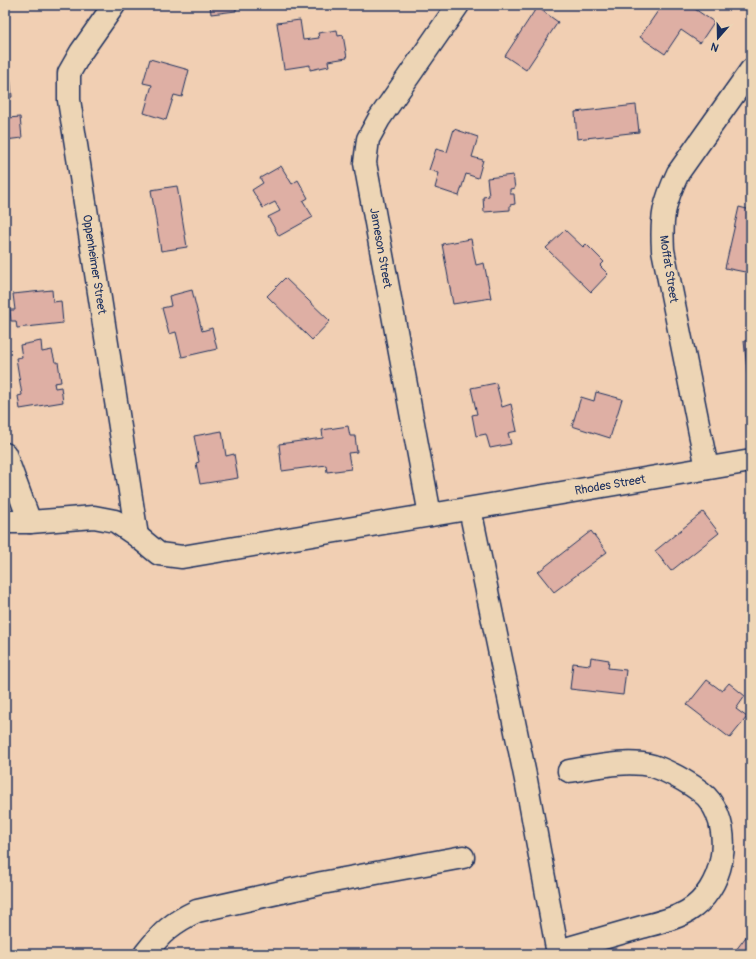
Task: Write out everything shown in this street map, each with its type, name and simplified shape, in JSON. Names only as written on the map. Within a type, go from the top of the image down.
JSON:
[{"type":"street","name":"Oppenheimer Street","points":[[114,5],[81,52],[69,73],[69,100],[138,536]]},
{"type":"street","name":"Jameson Street","points":[[430,515],[365,163],[368,139],[379,119],[458,5]]},
{"type":"street","name":"Moffat Street","points":[[707,468],[663,250],[662,226],[669,191],[678,173],[751,70]]},
{"type":"street","points":[[5,454],[30,522]]},
{"type":"street","name":"Rhodes Street","points":[[5,522],[94,518],[115,521],[138,536],[159,554],[182,558],[751,461]]},
{"type":"street","points":[[470,510],[526,780],[558,952],[670,919],[688,911],[701,901],[710,889],[718,872],[722,852],[723,838],[719,818],[710,800],[693,786],[672,774],[653,766],[617,764],[569,771]]},
{"type":"street","points":[[144,954],[159,936],[178,920],[197,911],[322,883],[462,857]]},
{"type":"building","points":[[210,5],[236,5],[236,11],[211,14]]},
{"type":"building","points":[[662,5],[689,5],[714,22],[700,43],[681,30],[665,54],[640,37]]},
{"type":"building","points":[[537,7],[558,22],[526,70],[505,56]]},
{"type":"building","points":[[300,20],[303,40],[319,38],[318,33],[337,30],[338,36],[343,35],[347,58],[328,61],[329,66],[310,70],[310,65],[284,69],[277,23]]},
{"type":"building","points":[[150,59],[189,70],[182,97],[174,95],[166,120],[144,113],[152,85],[143,83]]},
{"type":"building","points":[[10,74],[12,97],[6,98],[8,118],[20,117],[22,138],[5,140],[5,75]]},
{"type":"building","points":[[636,105],[639,132],[577,139],[575,112]]},
{"type":"building","points":[[454,129],[478,137],[472,157],[483,160],[478,178],[466,174],[459,196],[435,188],[439,173],[429,170],[436,149],[447,152]]},
{"type":"building","points":[[281,166],[292,184],[298,180],[308,198],[303,201],[313,217],[279,236],[268,217],[280,211],[275,202],[263,208],[252,190],[263,183],[260,178]]},
{"type":"building","points":[[513,175],[515,188],[510,189],[510,194],[514,194],[515,204],[510,205],[510,210],[484,212],[483,197],[489,196],[487,178]]},
{"type":"building","points":[[177,186],[187,247],[161,251],[151,190]]},
{"type":"building","points":[[739,207],[751,210],[750,273],[725,268]]},
{"type":"building","points":[[565,230],[583,247],[586,244],[604,262],[600,266],[608,274],[591,292],[546,248]]},
{"type":"building","points":[[471,239],[476,265],[484,263],[491,298],[453,304],[442,244]]},
{"type":"building","points":[[285,278],[330,321],[312,340],[267,296]]},
{"type":"building","points":[[52,290],[53,302],[61,301],[63,323],[17,328],[16,321],[11,321],[10,310],[15,310],[13,294]]},
{"type":"building","points":[[192,290],[202,331],[212,328],[217,349],[182,357],[176,332],[169,334],[162,308],[171,306],[169,296]]},
{"type":"building","points":[[751,340],[751,390],[749,390],[744,341]]},
{"type":"building","points":[[41,341],[42,352],[52,350],[55,362],[58,362],[61,382],[54,383],[55,388],[61,387],[63,402],[20,409],[18,396],[22,395],[16,358],[22,357],[20,345]]},
{"type":"building","points":[[496,383],[502,407],[511,404],[517,431],[508,433],[511,444],[490,448],[486,434],[476,436],[472,415],[477,414],[471,388]]},
{"type":"building","points":[[596,392],[622,399],[610,438],[572,426],[581,397],[594,401]]},
{"type":"building","points":[[348,426],[350,436],[355,436],[357,452],[348,453],[351,469],[327,472],[326,465],[282,471],[279,444],[323,438],[322,430]]},
{"type":"building","points":[[222,431],[226,456],[234,454],[238,478],[200,484],[196,463],[199,462],[194,436]]},
{"type":"building","points":[[703,512],[719,533],[671,571],[655,551]]},
{"type":"building","points":[[591,531],[607,552],[554,592],[538,572]]},
{"type":"building","points":[[591,657],[609,660],[608,668],[626,670],[623,695],[570,689],[573,663],[590,665]]},
{"type":"building","points":[[707,680],[722,691],[729,683],[745,696],[736,709],[747,717],[730,738],[687,705]]},
{"type":"building","points":[[751,930],[751,954],[742,954],[736,950]]}]
